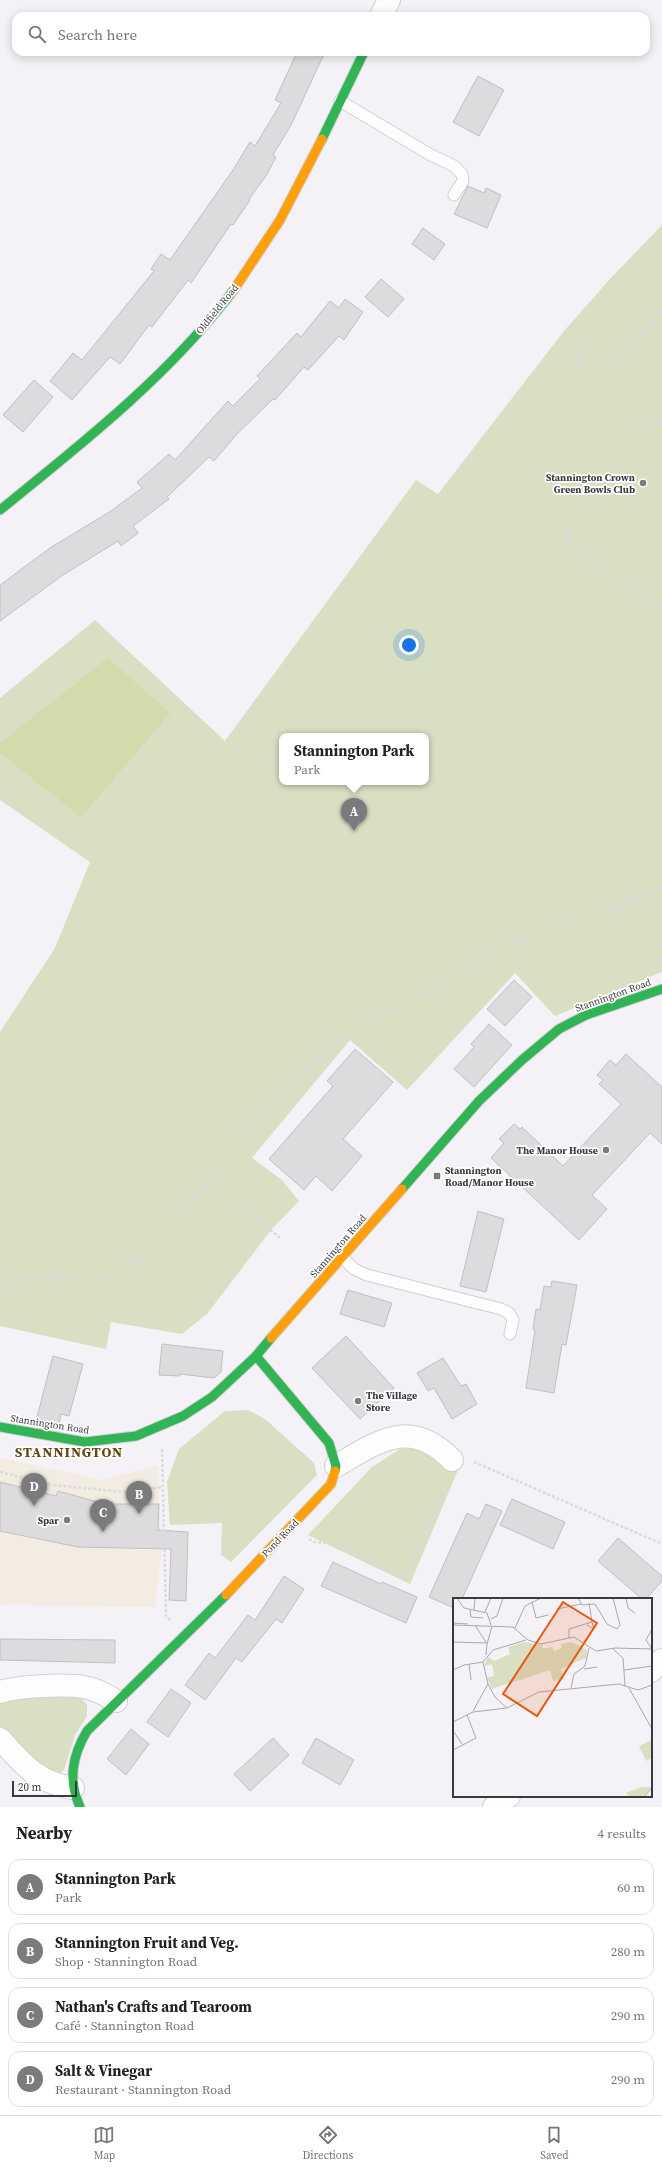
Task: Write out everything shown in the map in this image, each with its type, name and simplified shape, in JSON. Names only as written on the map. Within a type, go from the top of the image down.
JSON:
[{"type":"street","points":[[383,12],[389,0]]},
{"type":"street","name":"Oldfield Road","points":[[0,510],[70,453],[187,346],[246,273],[291,201],[362,56]]},
{"type":"street","name":"Stannington Road","points":[[0,1427],[85,1442],[136,1436],[161,1427],[183,1416],[212,1397],[256,1356],[479,1101],[544,1042],[559,1029],[586,1015],[662,989]]},
{"type":"street","points":[[256,1356],[270,1375],[329,1442],[336,1466],[379,1441],[394,1437],[410,1436],[429,1440],[452,1460]]},
{"type":"street","name":"Pond Road","points":[[76,1798],[73,1758],[78,1745],[87,1731],[116,1701],[186,1635],[292,1527],[331,1484],[336,1466]]},
{"type":"street","points":[[652,1670],[662,1660]]},
{"type":"street","points":[[0,1692],[43,1687],[84,1687],[99,1691],[116,1701]]},
{"type":"street","name":"Pond Road","points":[[0,1739],[26,1768],[43,1780],[58,1786],[76,1798]]},
{"type":"street","points":[[494,1807],[508,1797]]},
{"type":"lane","points":[[340,101],[429,154],[454,166],[462,174],[463,181],[454,195]]},
{"type":"lane","points":[[343,1258],[354,1269],[367,1275],[510,1313],[513,1320],[510,1334]]},
{"type":"path","points":[[645,432],[578,361],[582,347],[587,342],[615,366],[662,311]]},
{"type":"path","points":[[662,423],[656,420],[645,432],[564,537],[662,608]]},
{"type":"path","points":[[0,1293],[21,1279],[42,1275],[96,1281],[141,1258],[168,1231],[210,1177],[235,1148],[255,1119],[303,1071],[334,1044],[372,1020],[433,989],[508,944],[542,931],[618,908],[662,887]]},
{"type":"path","points":[[662,946],[656,950],[662,966]]},
{"type":"path","points":[[210,1177],[280,1238]]},
{"type":"path","points":[[161,1427],[166,1616],[186,1635]]},
{"type":"path","points":[[292,1527],[314,1542],[335,1544],[406,1579],[438,1505],[452,1460],[466,1460],[483,1464],[662,1544]]},
{"type":"path","points":[[0,1472],[53,1485],[125,1492],[163,1487]]},
{"type":"shaded area","points":[[0,1458],[103,1480],[158,1465],[161,1556],[155,1607],[0,1605]]},
{"type":"green space","points":[[662,225],[662,972],[555,1016],[515,973],[407,1090],[350,1040],[252,1158],[282,1180],[299,1201],[271,1230],[207,1314],[182,1334],[111,1322],[106,1349],[0,1326],[0,1032],[55,948],[90,862],[0,800],[0,698],[95,620],[225,741],[416,480],[438,494],[564,331],[609,280]]},
{"type":"green space","points":[[108,658],[170,713],[81,817],[0,753],[0,743]]},
{"type":"green space","points":[[248,1410],[265,1419],[314,1463],[317,1475],[231,1562],[221,1555],[222,1523],[170,1525],[167,1482],[179,1449],[225,1411]]},
{"type":"green space","points":[[416,1447],[458,1470],[410,1584],[308,1535],[372,1467],[400,1449]]},
{"type":"green space","points":[[74,1696],[82,1699],[87,1705],[87,1716],[75,1735],[64,1770],[57,1776],[35,1767],[0,1726],[0,1700]]},
{"type":"building","points":[[295,56],[323,56],[291,125],[273,155],[276,157],[266,176],[191,283],[188,280],[152,327],[149,325],[120,364],[110,357],[72,400],[50,381],[73,353],[82,360],[154,271],[151,269],[161,254],[170,260],[233,170],[250,142],[255,146],[281,103],[275,100]]},
{"type":"building","points":[[478,76],[504,90],[479,136],[453,122]]},
{"type":"building","points":[[468,186],[484,193],[486,188],[501,195],[487,228],[454,214]]},
{"type":"building","points":[[423,228],[445,244],[434,260],[412,244]]},
{"type":"building","points":[[381,279],[404,299],[388,317],[365,297]]},
{"type":"building","points":[[345,299],[363,312],[344,340],[339,336],[308,370],[304,367],[275,400],[273,399],[237,434],[214,461],[209,457],[167,497],[169,499],[133,526],[138,533],[121,546],[118,541],[63,575],[0,621],[0,585],[50,548],[111,511],[142,488],[137,482],[169,454],[175,460],[228,401],[233,406],[260,379],[257,376],[297,333],[301,337],[330,301],[339,308]]},
{"type":"building","points":[[34,380],[53,397],[23,432],[3,415]]},
{"type":"building","points":[[514,980],[532,997],[505,1026],[487,1009]]},
{"type":"building","points":[[489,1024],[512,1045],[474,1087],[454,1069],[474,1047],[471,1044]]},
{"type":"building","points":[[355,1049],[393,1082],[343,1139],[362,1156],[332,1191],[316,1176],[304,1190],[269,1159],[333,1086],[327,1081]]},
{"type":"building","name":"The Manor House","points":[[626,1054],[662,1087],[662,1144],[650,1133],[592,1195],[607,1209],[579,1240],[491,1158],[504,1143],[499,1139],[514,1124],[520,1129],[522,1127],[563,1166],[621,1104],[599,1084],[603,1080],[597,1075],[610,1060],[616,1065]]},
{"type":"building","points":[[478,1211],[504,1219],[486,1292],[460,1286]]},
{"type":"building","points":[[552,1281],[577,1285],[566,1345],[562,1344],[554,1393],[526,1388],[535,1330],[533,1329],[536,1309],[540,1310],[544,1286],[551,1287]]},
{"type":"building","points":[[348,1290],[392,1303],[384,1327],[340,1314]]},
{"type":"building","points":[[346,1336],[394,1388],[360,1419],[312,1368]]},
{"type":"building","points":[[162,1344],[223,1351],[221,1372],[214,1378],[180,1374],[180,1376],[159,1375]]},
{"type":"building","points":[[53,1356],[83,1364],[69,1416],[61,1414],[59,1425],[36,1421]]},
{"type":"building","points":[[443,1358],[461,1386],[466,1384],[477,1404],[452,1419],[434,1388],[428,1391],[417,1373]]},
{"type":"building","points":[[0,1482],[56,1496],[58,1491],[94,1501],[113,1502],[113,1504],[159,1504],[158,1530],[188,1532],[186,1601],[169,1600],[171,1549],[78,1547],[0,1531]]},
{"type":"building","points":[[512,1499],[565,1522],[553,1549],[500,1525]]},
{"type":"building","points":[[486,1504],[502,1511],[462,1598],[453,1598],[453,1608],[429,1597],[467,1513],[479,1519]]},
{"type":"building","points":[[618,1538],[662,1576],[662,1581],[647,1598],[641,1598],[598,1561]]},
{"type":"building","points":[[333,1562],[381,1584],[382,1582],[417,1597],[406,1623],[321,1586]]},
{"type":"building","points":[[284,1576],[304,1589],[282,1623],[276,1619],[242,1662],[236,1658],[205,1700],[185,1685],[209,1653],[215,1658],[248,1615],[255,1620]]},
{"type":"building","points":[[0,1639],[115,1640],[115,1663],[0,1660]]},
{"type":"building","points":[[171,1689],[191,1703],[168,1737],[147,1722]]},
{"type":"building","points":[[131,1729],[149,1744],[126,1775],[107,1759]]},
{"type":"building","points":[[273,1738],[289,1755],[250,1791],[234,1774]]},
{"type":"building","points":[[316,1738],[354,1760],[340,1785],[302,1763]]},
{"type":"traffic: fast","points":[[322,139],[362,56]]},
{"type":"traffic: fast","points":[[0,510],[93,434],[153,380],[208,322],[233,291]]},
{"type":"traffic: fast","points":[[402,1189],[479,1101],[522,1060],[559,1029],[586,1015],[662,989]]},
{"type":"traffic: fast","points":[[0,1427],[85,1442],[136,1436],[183,1416],[212,1397],[256,1356],[271,1338]]},
{"type":"traffic: fast","points":[[256,1356],[329,1443],[336,1466],[335,1471]]},
{"type":"traffic: fast","points":[[80,1807],[74,1787],[73,1768],[78,1750],[87,1731],[226,1595]]},
{"type":"traffic: slow","points":[[233,291],[280,220],[322,139]]},
{"type":"traffic: slow","points":[[271,1338],[402,1189]]},
{"type":"traffic: slow","points":[[226,1595],[331,1484],[335,1471]]},
{"type":"place","name":"Stannington Crown Green Bowls Club","points":[[643,483]]},
{"type":"place","name":"Stannington Park","points":[[354,831]]},
{"type":"place","name":"The Manor House","points":[[606,1150]]},
{"type":"place","name":"Stannington Road/Manor House","points":[[437,1176]]},
{"type":"place","name":"The Village Store","points":[[358,1401]]},
{"type":"place","name":"Salt & Vinegar","points":[[34,1506]]},
{"type":"place","name":"Stannington Fruit and Veg.","points":[[139,1514]]},
{"type":"place","name":"Spar","points":[[67,1520]]},
{"type":"place","name":"Nathan's Crafts and Tearoom","points":[[103,1532]]},
{"type":"district","name":"STANNINGTON","points":[[69,1452]]}]
